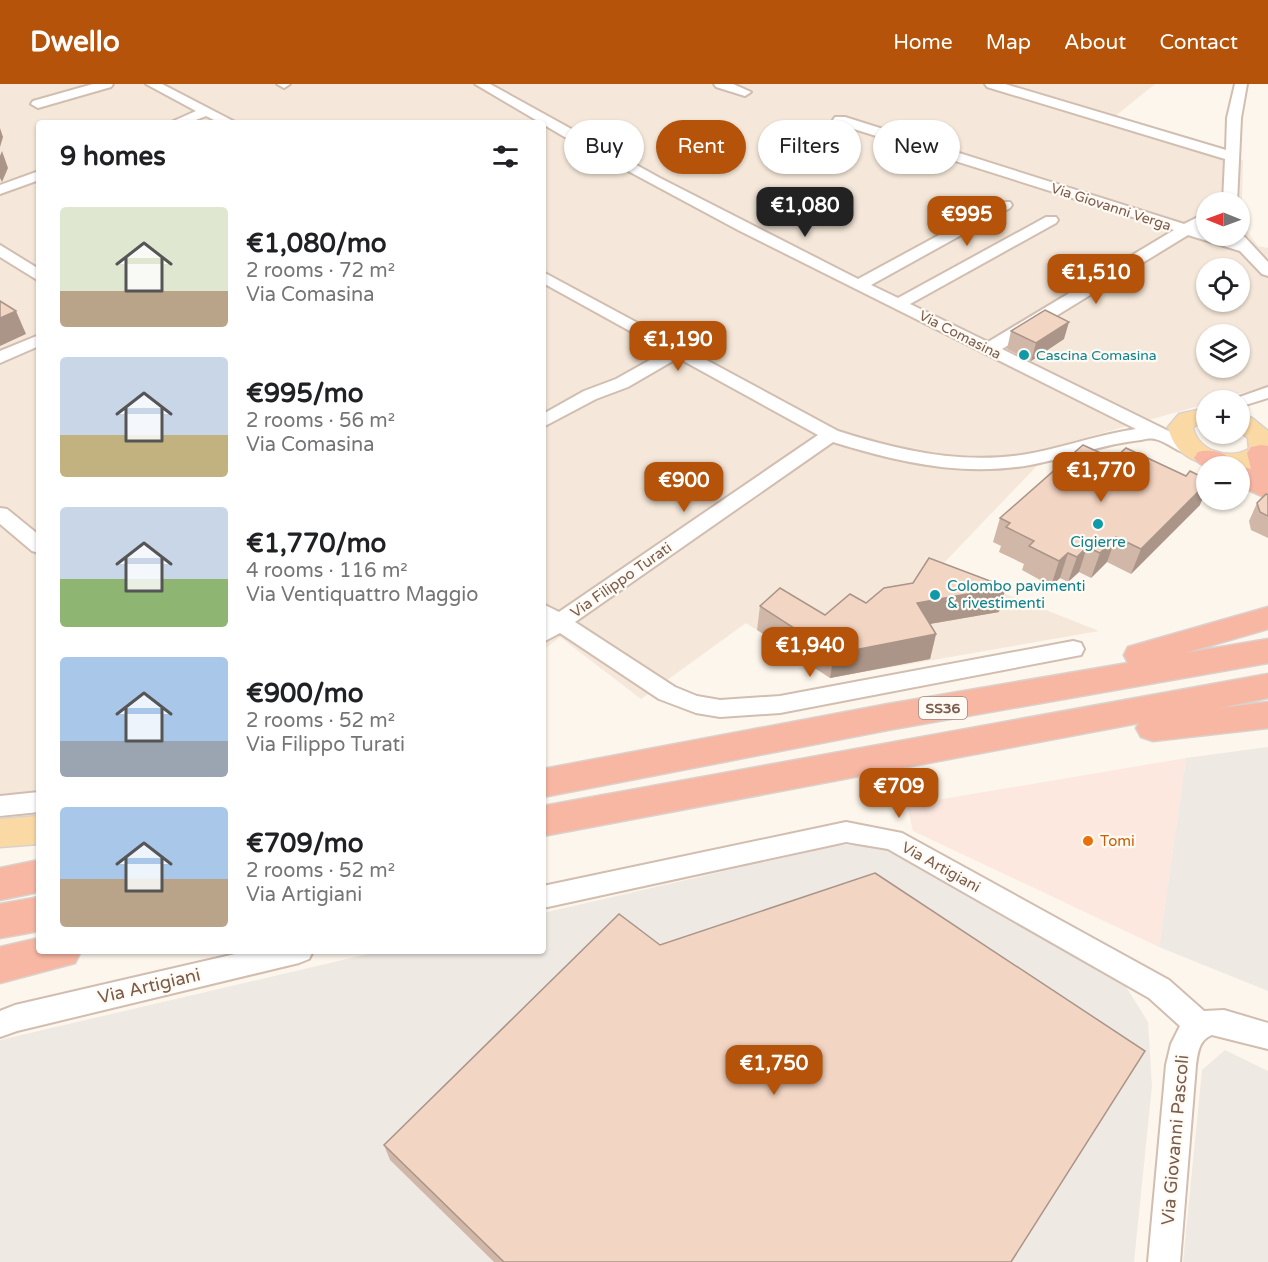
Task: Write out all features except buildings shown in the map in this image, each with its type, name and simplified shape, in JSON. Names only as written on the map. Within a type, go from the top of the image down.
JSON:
[{"type":"highway","points":[[1250,480],[1268,490]]},
{"type":"highway","points":[[888,717],[915,704],[1115,661],[1268,618]]},
{"type":"highway","name":"SS36","points":[[546,782],[888,717],[1268,651]]},
{"type":"highway","points":[[546,819],[981,741],[1268,686]]},
{"type":"highway","points":[[981,741],[1028,741],[1268,715]]},
{"type":"highway","name":"SS36","points":[[546,775],[618,769]]},
{"type":"highway","points":[[546,829],[590,812]]},
{"type":"highway","points":[[0,884],[36,877]]},
{"type":"highway","points":[[0,921],[36,915]]},
{"type":"highway","points":[[0,965],[48,954]]},
{"type":"main road","points":[[1250,418],[1268,417]]},
{"type":"main road","points":[[1196,418],[1180,427],[1180,434],[1205,456]]},
{"type":"main road","points":[[1250,428],[1258,434],[1265,453],[1250,460]]},
{"type":"main road","points":[[0,833],[36,830]]},
{"type":"street","points":[[38,104],[107,84]]},
{"type":"street","points":[[152,84],[223,120]]},
{"type":"street","name":"Via Comasina","points":[[481,84],[544,120]]},
{"type":"street","points":[[720,84],[745,92]]},
{"type":"street","points":[[994,84],[1231,156]]},
{"type":"street","points":[[1230,192],[1234,118],[1240,84]]},
{"type":"street","points":[[184,120],[205,112]]},
{"type":"street","name":"Via Comasina","points":[[546,121],[612,159],[1118,414]]},
{"type":"street","name":"Via Giovanni Verga","points":[[861,127],[1196,233]]},
{"type":"street","points":[[0,190],[36,176]]},
{"type":"street","points":[[860,284],[1005,205]]},
{"type":"street","name":"Via Comasina","points":[[899,304],[1051,220]]},
{"type":"street","points":[[988,350],[1196,224]]},
{"type":"street","points":[[1244,246],[1268,271]]},
{"type":"street","points":[[0,249],[36,274]]},
{"type":"street","points":[[546,279],[831,435],[882,452],[938,461],[992,464],[1031,459],[1117,436],[1160,433]]},
{"type":"street","points":[[0,358],[36,341]]},
{"type":"street","points":[[546,420],[590,395],[622,383],[677,351]]},
{"type":"street","points":[[1250,398],[1268,392]]},
{"type":"street","points":[[1118,414],[1147,421],[1196,416]]},
{"type":"street","points":[[1118,414],[1203,456]]},
{"type":"street","name":"Via Filippo Turati","points":[[548,623],[831,435]]},
{"type":"street","points":[[0,514],[36,544]]},
{"type":"street","points":[[548,623],[667,693],[684,702],[706,708],[729,709],[771,705],[900,684],[1073,649]]},
{"type":"street","points":[[0,806],[36,802]]},
{"type":"street","name":"Via Artigiani","points":[[546,896],[846,832],[893,840],[1159,989],[1200,1025]]},
{"type":"street","name":"Via Artigiani","points":[[0,1024],[15,1018],[286,954]]},
{"type":"street","points":[[1200,1025],[1226,1022],[1268,1036]]},
{"type":"street","name":"Via Giovanni Pascoli","points":[[1164,1262],[1183,1048],[1189,1034],[1200,1025]]},
{"type":"shaded area","points":[[0,84],[1155,84],[1108,122],[1243,160],[1242,192],[1196,192],[1196,246],[1250,246],[1250,235],[1258,246],[1268,248],[1268,386],[1250,391],[1196,390],[1196,407],[1056,446],[939,568],[1099,631],[830,678],[746,623],[641,699],[560,637],[546,648],[546,120],[36,120],[36,815],[0,819]]},
{"type":"shaded area","points":[[1268,747],[1268,991],[1159,947],[1186,758]]},
{"type":"shaded area","points":[[1186,758],[1159,947],[913,831],[907,805]]},
{"type":"shaded area","points":[[837,845],[889,846],[1113,966],[1148,1022],[1152,1086],[1134,1262],[0,1262],[0,1040],[368,954],[546,954],[546,912]]},
{"type":"shaded area","points":[[1225,1050],[1268,1071],[1268,1262],[1183,1262],[1202,1070]]},
{"type":"place","name":"Cascina Comasina","points":[[1024,355]]},
{"type":"place","name":"Cigierre","points":[[1098,524]]},
{"type":"place","name":"Colombo pavimenti & rivestimenti","points":[[935,595]]},
{"type":"place","name":"Tomi","points":[[1088,841]]}]
